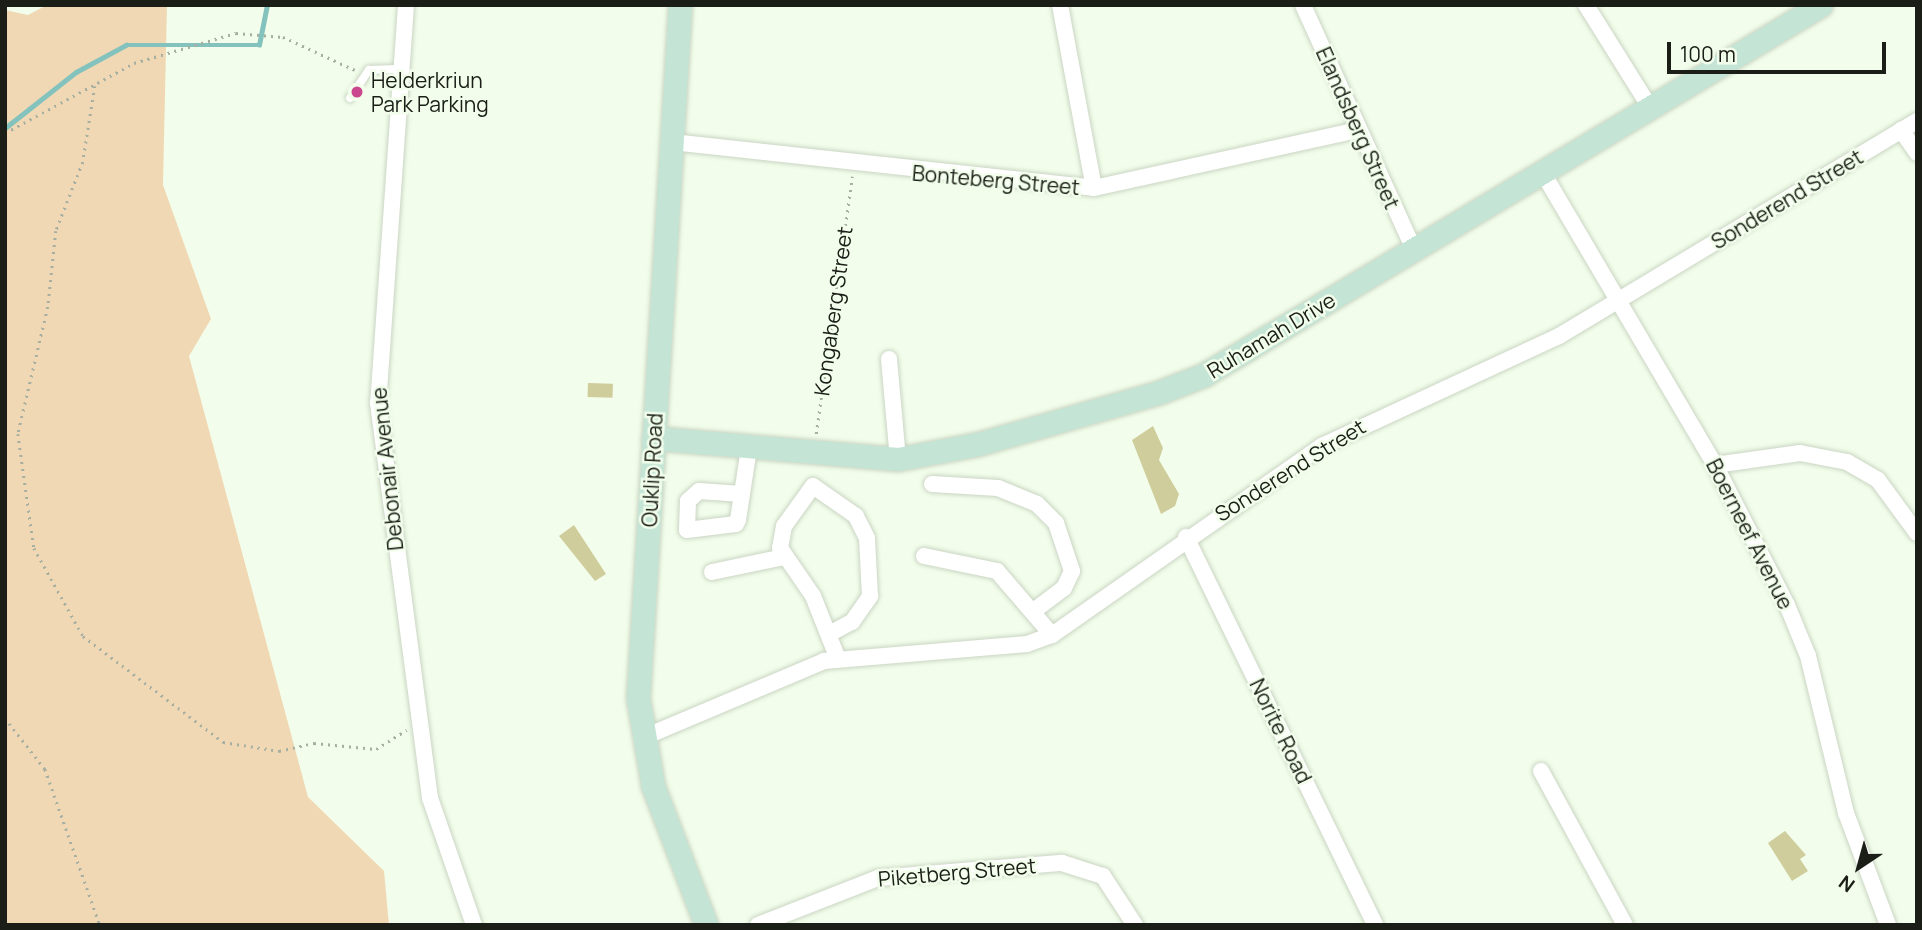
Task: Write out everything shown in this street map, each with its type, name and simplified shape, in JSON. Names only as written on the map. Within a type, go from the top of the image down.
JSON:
[{"type":"street","name":"Debonair Avenue","points":[[406,5],[377,378],[417,722],[433,810],[474,925]]},
{"type":"street","name":"Ouklip Road","points":[[680,5],[639,679],[642,738],[662,811],[706,925]]},
{"type":"street","points":[[1060,5],[1094,188]]},
{"type":"street","name":"Elandsberg Street","points":[[1303,5],[1357,130],[1414,250]]},
{"type":"street","points":[[1586,5],[1651,109]]},
{"type":"street","name":"Ruhamah Drive","points":[[653,438],[813,455],[898,459],[978,444],[1205,375],[1821,5]]},
{"type":"street","name":"Sonderend Street","points":[[642,738],[782,675],[838,659],[1027,644],[1052,635],[1186,537],[1332,440],[1528,352],[1917,121]]},
{"type":"street","name":"Bonteberg Street","points":[[672,142],[853,167],[1094,188],[1357,130]]},
{"type":"street","points":[[1901,130],[1917,153]]},
{"type":"street","name":"Boerneef Avenue","points":[[1543,173],[1715,465],[1808,656],[1846,813],[1888,925]]},
{"type":"street","points":[[889,359],[898,459]]},
{"type":"street","points":[[742,494],[749,448]]},
{"type":"street","points":[[1715,465],[1800,453],[1847,461],[1878,480],[1917,533]]},
{"type":"street","points":[[932,484],[998,488],[1037,504],[1056,523],[1072,571],[1064,588],[1034,611]]},
{"type":"street","points":[[829,634],[852,622],[870,596],[863,525],[813,486],[784,526],[785,557],[813,596],[838,659]]},
{"type":"street","name":"Norite Road","points":[[1186,537],[1375,925]]},
{"type":"street","points":[[924,556],[988,566],[1015,585],[1052,635]]},
{"type":"street","points":[[712,572],[785,557]]},
{"type":"street","points":[[1541,771],[1625,925]]},
{"type":"street","name":"Piketberg Street","points":[[758,925],[878,878],[1062,863],[1103,876],[1135,925]]},
{"type":"lane","points":[[350,99],[369,70],[403,69]]},
{"type":"path","points":[[5,133],[134,63],[254,31],[369,70]]},
{"type":"path","points":[[95,86],[83,162],[56,230],[48,307],[18,434],[34,548],[83,636],[223,742],[279,751],[314,743],[376,749],[417,722]]},
{"type":"path","name":"Kongaberg Street","points":[[813,455],[853,167]]},
{"type":"path","points":[[5,718],[46,769],[100,925]]},
{"type":"shaded area","points":[[47,5],[167,5],[163,185],[211,319],[189,356],[308,797],[384,871],[389,925],[5,925],[5,10],[28,15]]},
{"type":"building","points":[[588,383],[613,384],[612,398],[588,397]]},
{"type":"building","points":[[1153,426],[1163,448],[1159,460],[1179,494],[1175,506],[1161,514],[1132,440]]},
{"type":"building","points":[[574,525],[606,574],[595,581],[559,536]]},
{"type":"building","points":[[1785,831],[1806,855],[1800,859],[1808,871],[1792,881],[1768,843]]},
{"type":"waterway","points":[[5,128],[76,72],[126,45],[259,45],[267,5]]},
{"type":"place","name":"Helderkriun Park Parking","points":[[357,92]]}]
